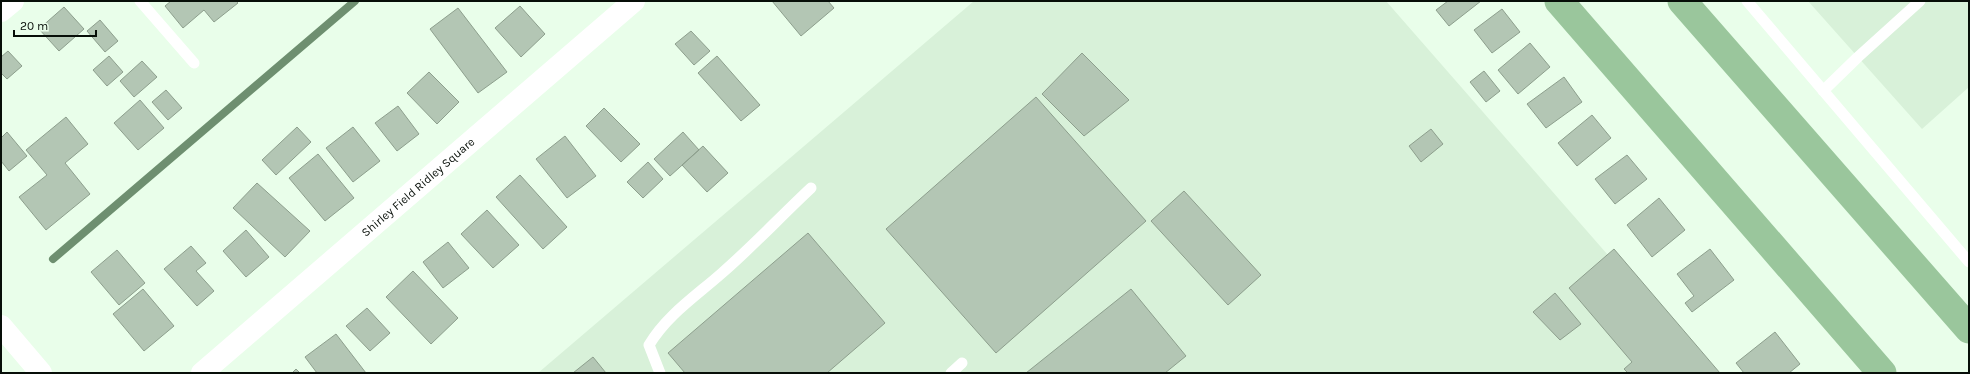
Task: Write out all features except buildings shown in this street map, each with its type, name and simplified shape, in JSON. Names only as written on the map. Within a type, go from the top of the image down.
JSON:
[{"type":"street","points":[[1,11],[13,1]]},
{"type":"street","name":"Shirley Field Ridley Square","points":[[202,373],[634,1]]},
{"type":"street","points":[[1,326],[41,373]]},
{"type":"lane","points":[[140,1],[194,62]]},
{"type":"lane","points":[[1747,1],[1969,262]]},
{"type":"lane","points":[[1823,91],[1920,1]]},
{"type":"lane","points":[[660,373],[649,346],[657,332],[678,310],[723,273],[811,188]]},
{"type":"lane","points":[[951,373],[962,363]]},
{"type":"shaded area","points":[[974,1],[1386,1],[1711,373],[538,373]]},
{"type":"shaded area","points":[[1808,1],[1969,1],[1969,87],[1922,129]]},
{"type":"waterway","points":[[53,259],[355,1]]},
{"type":"waterway","points":[[1559,1],[1882,373]]},
{"type":"waterway","points":[[1682,1],[1969,329]]}]
